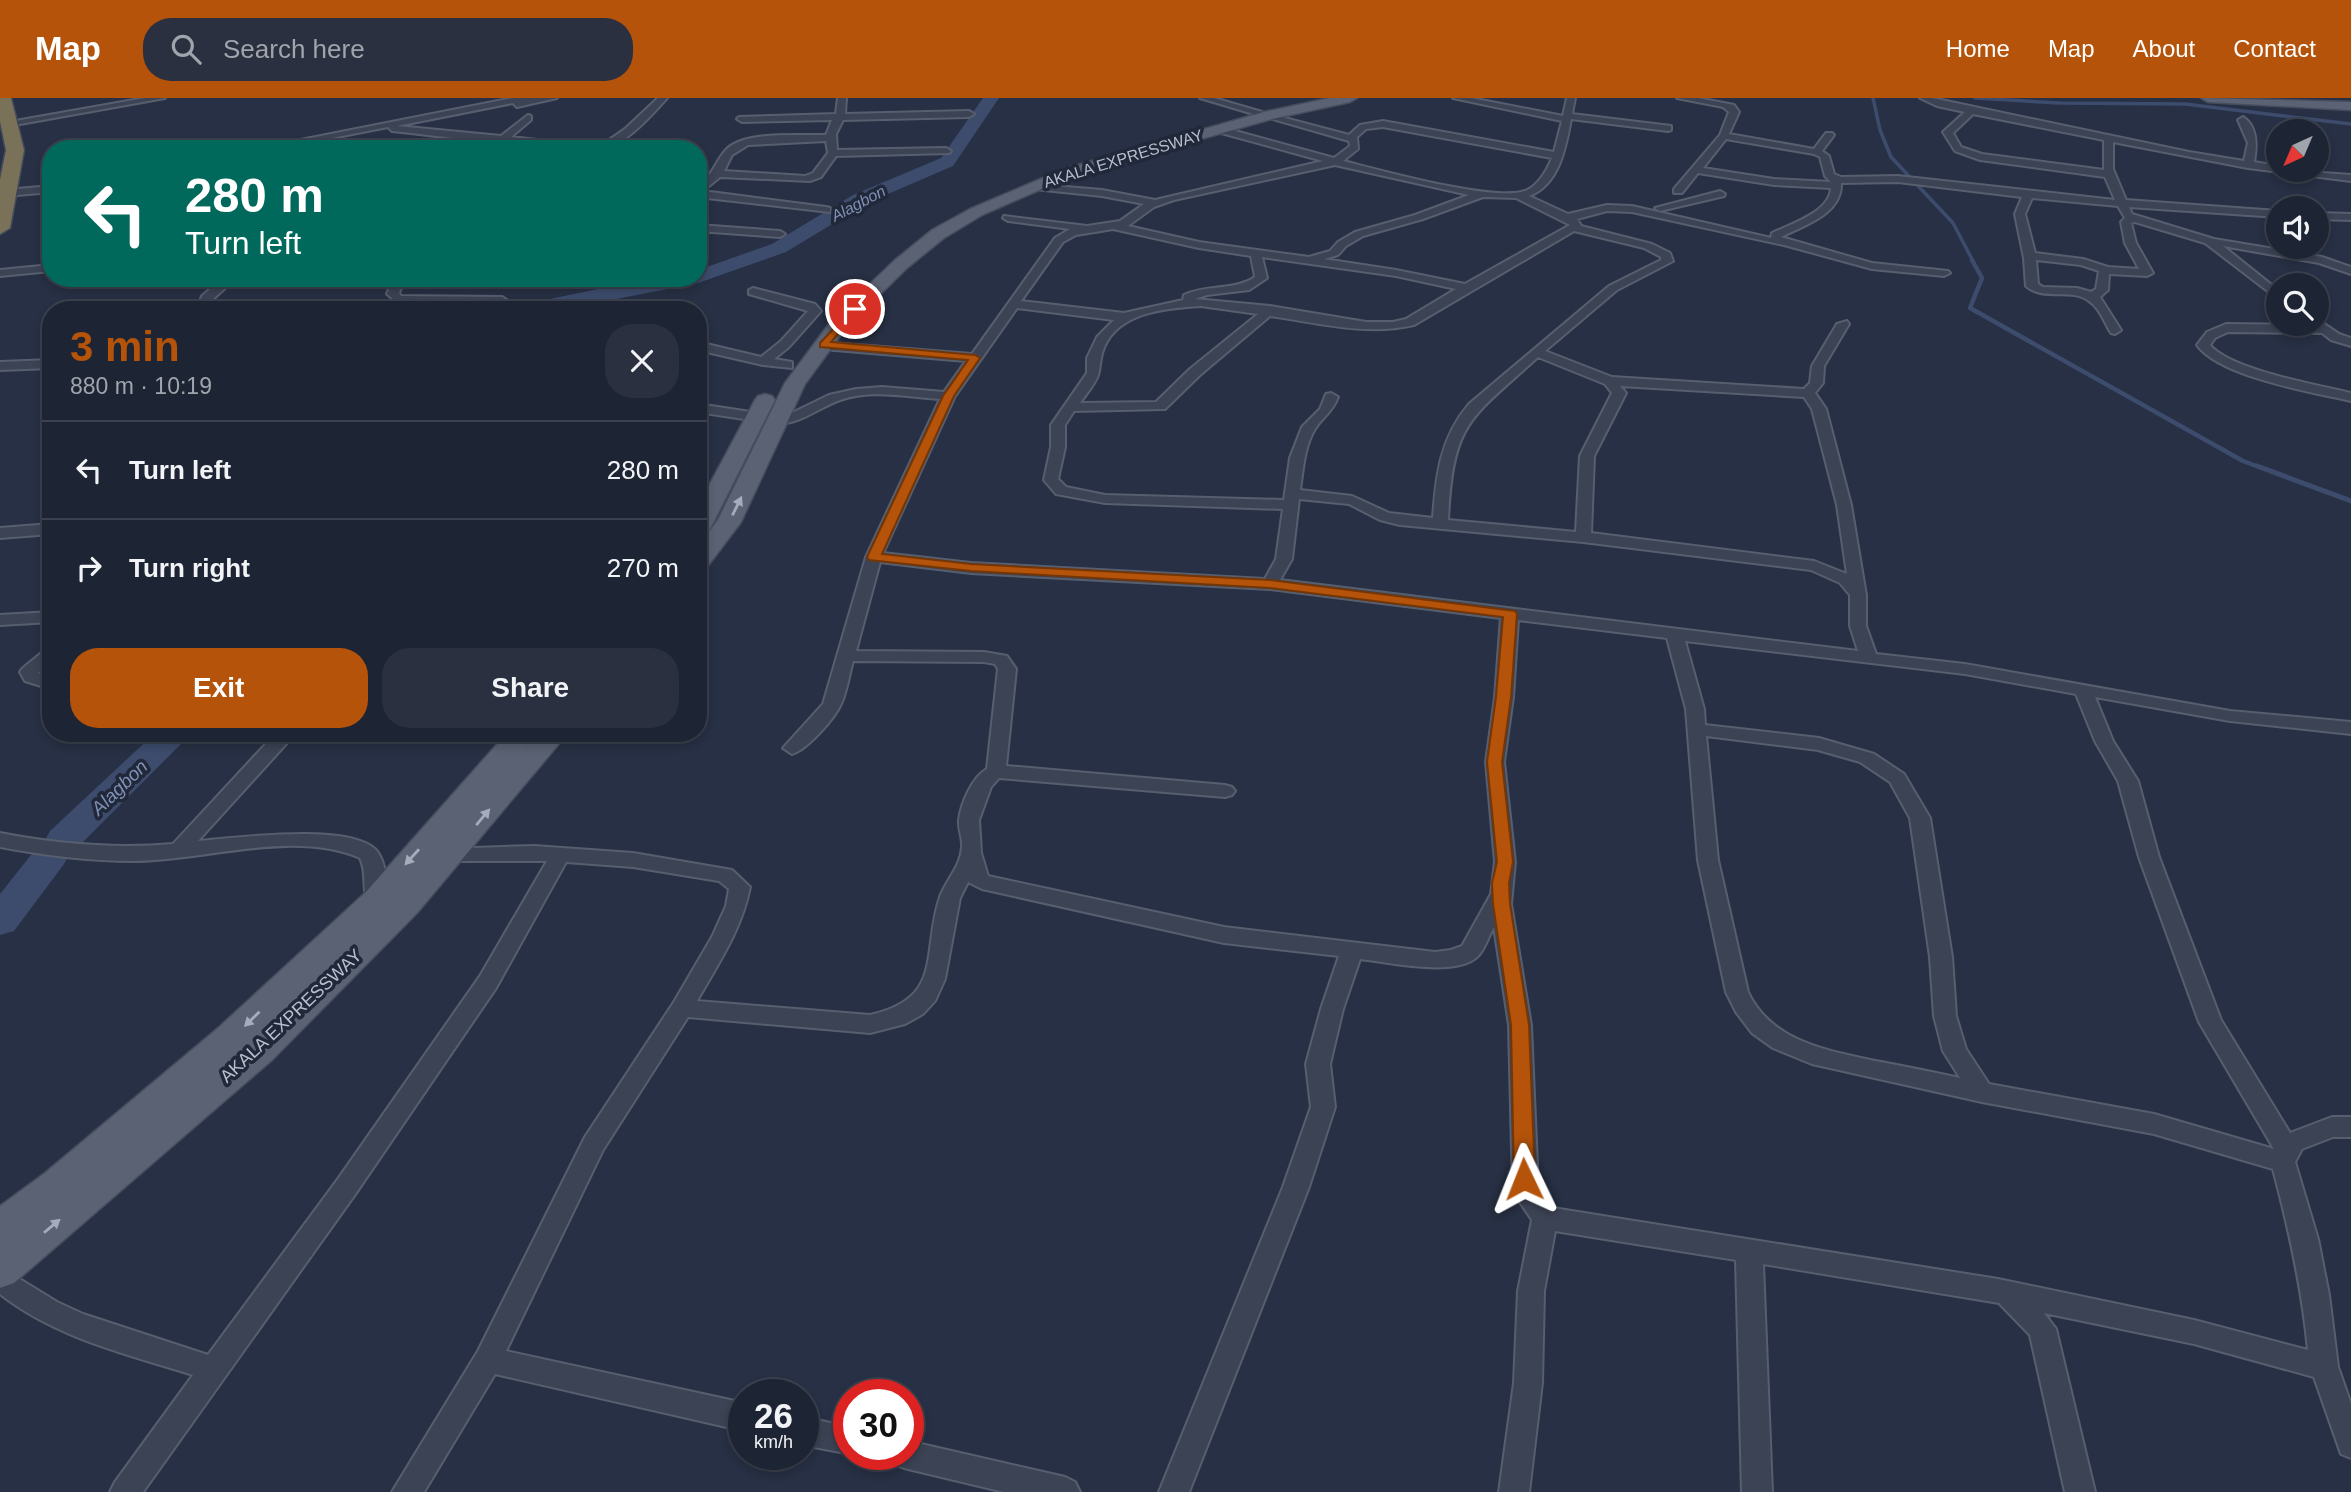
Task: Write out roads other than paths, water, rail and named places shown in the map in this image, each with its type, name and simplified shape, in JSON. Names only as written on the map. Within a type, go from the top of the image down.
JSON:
[{"type":"highway","points":[[0,228],[15,150],[6,126],[3,98]]},
{"type":"main road","name":"AKALA EXPRESSWAY","points":[[707,550],[729,522],[795,383],[839,324],[923,231],[1005,188],[1058,168],[1127,147],[1321,98]]},
{"type":"main road","name":"AKALA EXPRESSWAY","points":[[707,512],[773,383],[820,322],[893,263],[938,234],[976,212],[1034,186],[1137,151],[1263,114],[1350,98]]},
{"type":"main road","points":[[2207,98],[2351,104]]},
{"type":"main road","points":[[2283,98],[2351,104]]},
{"type":"main road","name":"AKALA EXPRESSWAY","points":[[0,1270],[259,1050],[391,903],[516,742]]},
{"type":"main road","name":"AKALA EXPRESSWAY","points":[[0,1229],[59,1184],[451,854],[546,742]]},
{"type":"street","points":[[6,126],[162,98]]},
{"type":"street","points":[[307,140],[527,98]]},
{"type":"street","points":[[341,140],[552,98]]},
{"type":"street","points":[[615,140],[663,98]]},
{"type":"street","points":[[720,174],[806,179],[817,175],[833,153],[830,138],[834,122],[840,117],[842,98]]},
{"type":"street","points":[[1115,226],[1155,203],[1336,161],[1356,147],[1351,138],[1263,114],[1236,102],[1204,98]]},
{"type":"street","points":[[1457,98],[1567,118],[1668,128]]},
{"type":"street","points":[[1217,129],[1336,161],[1479,195],[1503,198],[1520,196],[1533,190],[1559,156],[1571,98]]},
{"type":"street","points":[[1678,191],[1724,136],[1734,109],[1681,98]]},
{"type":"street","points":[[1924,98],[1971,111],[2266,168]]},
{"type":"street","points":[[938,101],[939,115]]},
{"type":"street","points":[[419,118],[428,109]]},
{"type":"street","points":[[1971,111],[1948,132],[1958,149],[2003,161],[2108,174]]},
{"type":"street","points":[[742,119],[969,114]]},
{"type":"street","points":[[385,125],[397,129],[502,140],[528,118]]},
{"type":"street","points":[[2243,120],[2253,143],[2248,166]]},
{"type":"street","points":[[1351,138],[1363,127],[1383,124],[1559,156]]},
{"type":"street","points":[[1816,152],[1829,135]]},
{"type":"street","points":[[1724,136],[1816,152],[1824,156],[1830,176],[1836,183],[1835,197],[1820,212],[1776,235],[1776,240],[1780,243]]},
{"type":"street","points":[[707,185],[720,174],[728,152],[744,142],[830,138]]},
{"type":"street","points":[[2109,139],[2108,174],[2128,216],[2132,219],[2209,241],[2322,260],[2351,271]]},
{"type":"street","points":[[833,153],[947,150]]},
{"type":"street","points":[[1697,170],[1774,182],[1836,183],[1898,179],[2028,196],[2266,213]]},
{"type":"street","points":[[2329,174],[2351,178]]},
{"type":"street","points":[[7,188],[42,182]]},
{"type":"street","points":[[1034,186],[1102,193],[1155,203]]},
{"type":"street","points":[[7,188],[42,189]]},
{"type":"street","points":[[707,193],[826,210]]},
{"type":"street","points":[[1644,211],[1720,194]]},
{"type":"street","points":[[1305,261],[1326,258],[1359,234],[1419,217],[1479,195]]},
{"type":"street","points":[[1440,524],[1444,474],[1458,428],[1485,396],[1613,288],[1667,261],[1666,255],[1648,246],[1571,223],[1520,196]]},
{"type":"street","points":[[2028,196],[2020,214],[2032,286],[2035,289],[2079,293],[2092,297],[2115,330]]},
{"type":"street","points":[[1013,303],[1124,317],[1178,304],[1201,302],[1366,326],[1402,325],[1420,318],[1571,223],[1617,207],[1644,211],[1872,266],[1944,273]]},
{"type":"street","points":[[2329,216],[2351,217]]},
{"type":"street","points":[[1008,218],[1087,229]]},
{"type":"street","points":[[2029,256],[2083,262],[2108,270],[2147,273],[2132,248],[2125,227],[2126,222],[2132,219]]},
{"type":"street","points":[[792,748],[818,723],[832,704],[874,557],[948,396],[1059,240],[1073,232],[1115,226],[1199,245],[1396,273],[1466,288]]},
{"type":"street","points":[[707,229],[780,234]]},
{"type":"street","points":[[2209,241],[2266,286]]},
{"type":"street","points":[[1178,304],[1203,290],[1233,290],[1259,281],[1261,278],[1256,253]]},
{"type":"street","points":[[0,273],[42,269]]},
{"type":"street","points":[[2092,297],[2102,290],[2103,273],[2108,270]]},
{"type":"street","points":[[205,301],[220,287]]},
{"type":"street","points":[[396,287],[393,294],[398,299],[502,301]]},
{"type":"street","points":[[753,292],[811,307],[815,311],[785,344],[763,361]]},
{"type":"street","points":[[1070,407],[1160,406],[1270,310]]},
{"type":"street","points":[[1124,317],[1103,337],[1093,358],[1093,373],[1058,425],[1058,447],[1051,480],[1061,491],[1071,495],[1141,502],[1331,496],[1352,500],[1385,517],[1583,537],[1814,566],[1846,580],[1858,595]]},
{"type":"street","points":[[1808,393],[1816,383],[1818,366],[1843,324]]},
{"type":"street","points":[[2266,327],[2226,328],[2211,335],[2203,345],[2210,355],[2229,364],[2351,397]]},
{"type":"street","points":[[2329,333],[2351,342]]},
{"type":"street","points":[[823,345],[975,358]]},
{"type":"street","points":[[707,348],[787,365]]},
{"type":"street","points":[[1536,352],[1611,381],[1808,393]]},
{"type":"street","points":[[0,366],[42,364]]},
{"type":"street","points":[[1583,537],[1587,456],[1619,393],[1611,381]]},
{"type":"street","points":[[778,420],[795,419],[833,397],[855,393],[948,396]]},
{"type":"street","points":[[1808,393],[1819,409],[1844,505],[1858,595],[1858,626],[1868,656]]},
{"type":"street","points":[[1270,584],[1284,559],[1294,499],[1297,458],[1309,427],[1326,410],[1331,397]]},
{"type":"street","points":[[707,409],[757,417]]},
{"type":"street","points":[[0,533],[42,530]]},
{"type":"street","points":[[874,557],[971,568],[1270,584],[1868,656],[2083,689],[2230,716],[2351,728]]},
{"type":"street","points":[[1510,614],[1504,697],[1494,762],[1505,862],[1501,883],[1520,1025],[1526,1192],[1545,1218],[2007,1293],[2194,1332],[2324,1367]]},
{"type":"street","points":[[0,620],[42,618]]},
{"type":"street","points":[[1674,633],[1695,709],[1708,860],[1737,992],[1745,1012],[1770,1035],[1820,1058],[1982,1093],[2154,1124],[2285,1156]]},
{"type":"street","points":[[846,656],[984,657],[1005,664],[1007,670],[1003,724],[996,752],[996,772]]},
{"type":"street","points":[[42,661],[29,671],[31,677],[42,681]]},
{"type":"street","points":[[2083,689],[2104,741],[2128,781],[2149,856],[2210,1022],[2285,1156],[2316,1294],[2324,1367],[2351,1444]]},
{"type":"street","points":[[1696,729],[1819,744],[1867,758],[1897,778],[1920,818],[1939,945],[1945,1016],[1955,1051],[1982,1093]]},
{"type":"street","points":[[180,849],[278,742]]},
{"type":"street","points":[[1225,791],[996,772],[983,780],[971,813],[969,825],[973,838],[972,854],[976,878],[982,882],[1024,889],[1224,936],[1435,960],[1463,956],[1476,942],[1502,893]]},
{"type":"street","points":[[0,840],[26,845],[133,854],[288,840],[347,845],[368,854],[391,903]]},
{"type":"street","points":[[407,1492],[488,1360],[594,1143],[682,1007],[723,937],[736,906],[740,887],[737,881],[725,875],[646,862],[560,855],[451,854]]},
{"type":"street","points":[[682,1007],[870,1024],[914,1010],[939,972],[940,944],[951,896],[972,854]]},
{"type":"street","points":[[125,1492],[348,1186],[488,982],[560,855]]},
{"type":"street","points":[[1174,1492],[1296,1187],[1323,1107],[1318,1064],[1332,1009],[1352,951]]},
{"type":"street","points":[[2285,1156],[2293,1142],[2332,1127],[2351,1127]]},
{"type":"street","points":[[1514,1492],[1528,1383],[1531,1291],[1545,1218]]},
{"type":"street","points":[[1749,1252],[1758,1492]]},
{"type":"street","points":[[0,1279],[24,1297],[71,1322],[213,1369]]},
{"type":"street","points":[[2007,1293],[2042,1329],[2080,1492]]},
{"type":"street","points":[[2042,1329],[2064,1305]]},
{"type":"street","points":[[488,1360],[728,1413]]},
{"type":"street","points":[[924,1459],[1065,1492]]},
{"type":"waterway","name":"Alagbon","points":[[707,274],[779,248],[860,199],[947,162],[991,98]]},
{"type":"waterway","points":[[1873,98],[1880,130],[1891,157],[1953,223],[1973,261]]},
{"type":"waterway","points":[[1975,98],[2059,103],[2185,104],[2351,124]]},
{"type":"waterway","points":[[1972,260],[1982,278],[1970,308],[2243,461],[2262,468]]},
{"type":"waterway","name":"Alagbon","points":[[570,301],[636,287]]},
{"type":"waterway","points":[[2257,466],[2351,501]]},
{"type":"waterway","name":"Alagbon","points":[[63,840],[164,742]]},
{"type":"waterway","name":"Alagbon","points":[[0,921],[51,855]]}]
